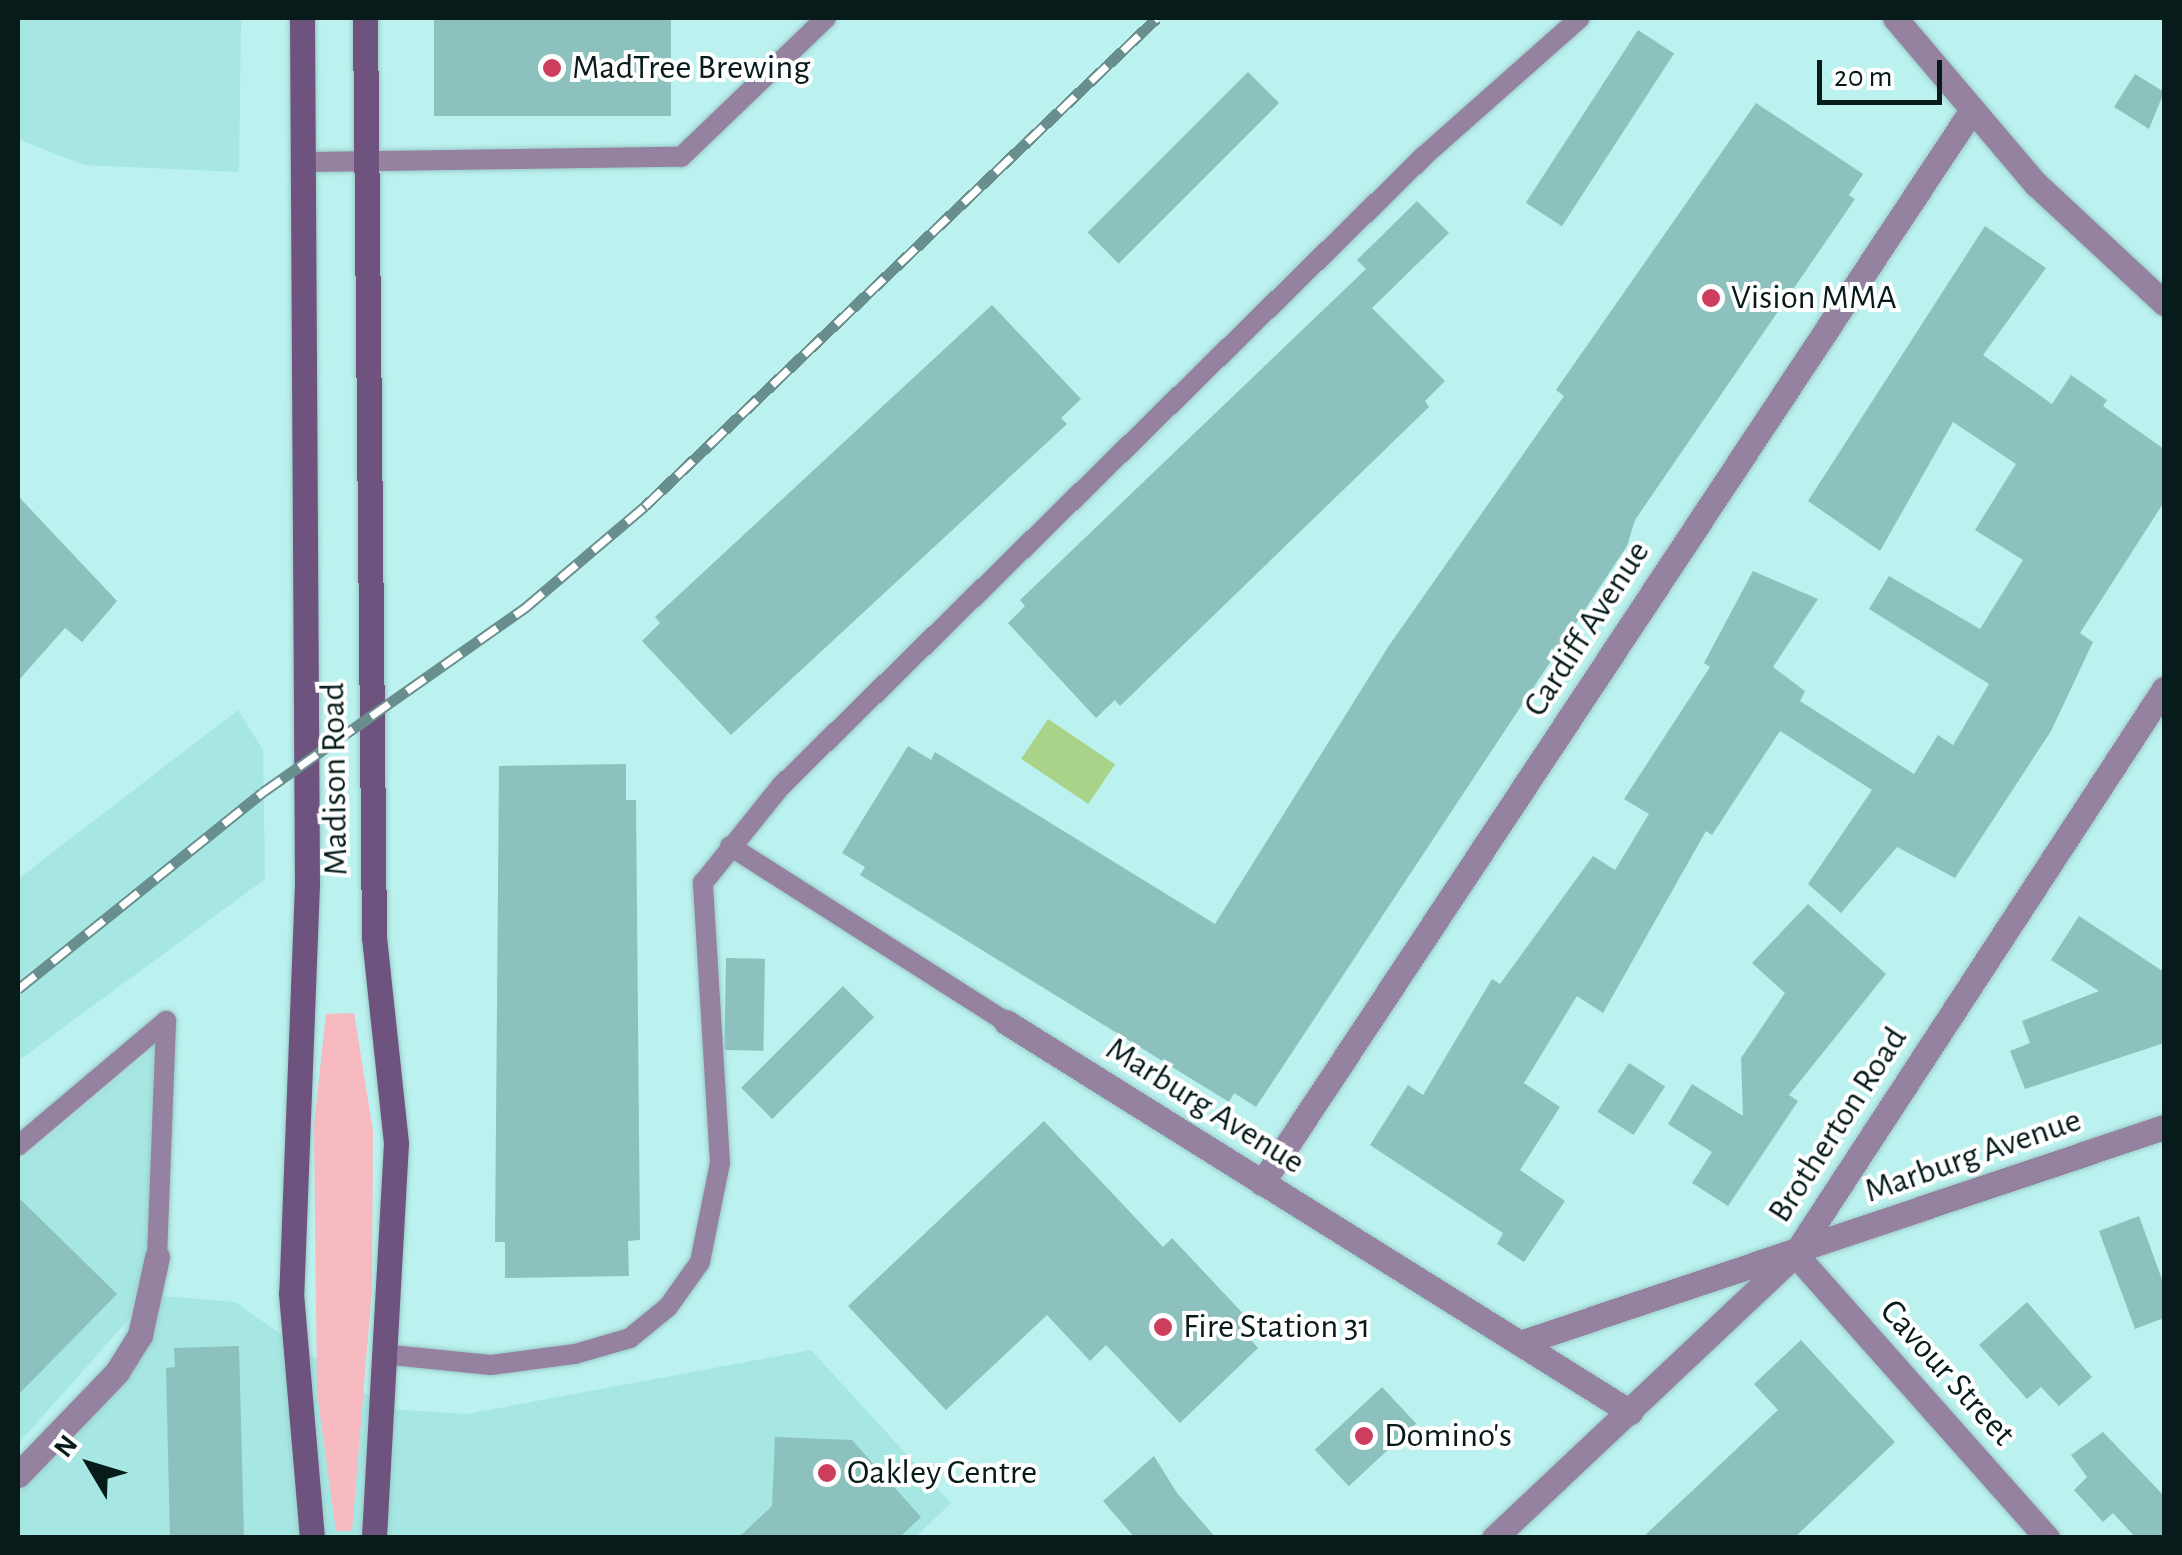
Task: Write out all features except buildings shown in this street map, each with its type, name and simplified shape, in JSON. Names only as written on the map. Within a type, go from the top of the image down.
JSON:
[{"type":"main road","name":"Madison Road","points":[[302,18],[307,884],[291,1293],[312,1538]]},
{"type":"main road","name":"Madison Road","points":[[365,18],[374,938],[396,1143],[390,1355],[374,1538]]},
{"type":"street","points":[[1894,18],[1970,113],[2164,303]]},
{"type":"street","name":"Cardiff Avenue","points":[[1262,1183],[1970,113]]},
{"type":"street","name":"Brotherton Road","points":[[1494,1538],[1795,1254],[2164,689]]},
{"type":"street","name":"Marburg Avenue","points":[[1006,1022],[1630,1412]]},
{"type":"street","name":"Marburg Avenue","points":[[1520,1343],[1795,1254],[2164,1127]]},
{"type":"street","name":"Cavour Street","points":[[1795,1254],[2047,1538]]},
{"type":"street","points":[[18,1475],[117,1372],[140,1335],[157,1257]]},
{"type":"lane","points":[[302,162],[682,157],[826,18]]},
{"type":"lane","points":[[390,1355],[491,1365],[612,1344],[668,1307],[700,1262],[720,1162],[703,883],[730,846],[1410,169],[1580,18]]},
{"type":"lane","points":[[730,846],[1006,1022]]},
{"type":"lane","points":[[18,1146],[166,1020],[157,1257]]},
{"type":"shaded area","points":[[18,18],[241,18],[239,172],[84,165],[18,139]]},
{"type":"shaded area","points":[[238,710],[263,750],[265,879],[18,1061],[18,879]]},
{"type":"shaded area","points":[[1048,719],[1115,764],[1088,804],[1021,759]]},
{"type":"shaded area","points":[[354,1013],[373,1131],[372,1288],[352,1531],[336,1531],[317,1393],[314,1124],[326,1014]]},
{"type":"shaded area","points":[[156,1046],[148,1244],[129,1319],[18,1444],[18,1163]]},
{"type":"shaded area","points":[[163,1296],[235,1302],[388,1409],[467,1414],[811,1350],[951,1503],[914,1538],[18,1538],[18,1493],[113,1390]]},
{"type":"railway","points":[[18,989],[263,792],[526,607],[645,506],[1157,18]]},
{"type":"place","name":"MadTree Brewing","points":[[552,68]]},
{"type":"place","name":"Vision MMA","points":[[1711,298]]},
{"type":"place","name":"Fire Station 31","points":[[1163,1327]]},
{"type":"place","name":"Domino's","points":[[1364,1436]]},
{"type":"place","name":"Oakley Centre","points":[[827,1473]]}]
